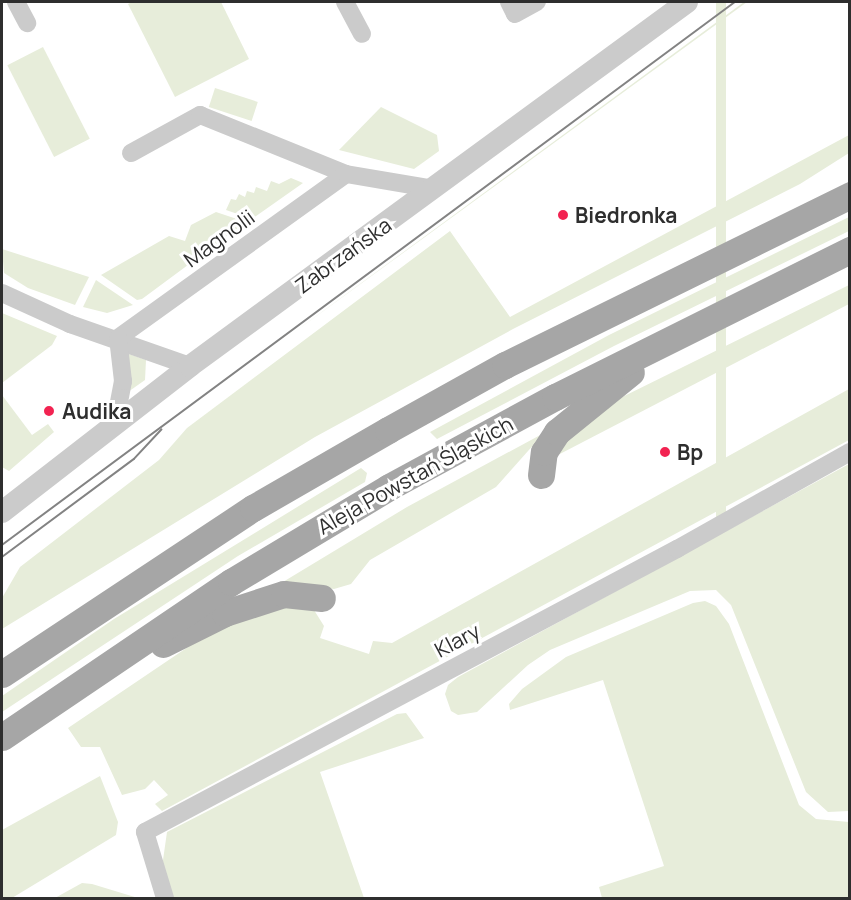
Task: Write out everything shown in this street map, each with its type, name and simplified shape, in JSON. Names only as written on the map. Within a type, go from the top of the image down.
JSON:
[{"type":"main road","points":[[2,674],[253,508],[388,430],[505,365],[849,195]]},
{"type":"main road","name":"Aleja Powstań Śląskich","points":[[2,737],[68,690],[231,582],[389,487],[849,250]]},
{"type":"main road","points":[[541,475],[544,452],[557,432],[684,333]]},
{"type":"main road","points":[[68,690],[225,613],[284,594],[322,598]]},
{"type":"street","points":[[16,2],[27,23]]},
{"type":"street","points":[[345,2],[362,34]]},
{"type":"street","points":[[509,2],[515,14],[537,2]]},
{"type":"street","name":"Zabrzańska","points":[[2,512],[190,366],[687,2]]},
{"type":"street","points":[[131,153],[200,115],[346,174],[434,189]]},
{"type":"street","name":"Magnolii","points":[[118,338],[346,174]]},
{"type":"street","points":[[2,292],[70,324],[118,338],[190,366]]},
{"type":"street","points":[[115,423],[123,381],[118,338]]},
{"type":"street","name":"Klary","points":[[165,898],[145,832],[677,549],[849,452]]},
{"type":"green space","points":[[132,2],[221,2],[249,59],[175,97],[128,4]]},
{"type":"green space","points":[[716,2],[726,2],[726,554],[716,554]]},
{"type":"green space","points":[[744,2],[747,2],[281,342]]},
{"type":"green space","points":[[43,47],[90,139],[54,157],[7,65]]},
{"type":"green space","points":[[215,88],[258,102],[252,121],[209,107]]},
{"type":"green space","points":[[381,107],[437,135],[439,151],[414,169],[339,150]]},
{"type":"green space","points":[[849,135],[849,153],[800,184],[513,329],[315,437],[2,629],[2,598],[20,567],[159,460],[187,428],[450,231],[510,317]]},
{"type":"green space","points":[[291,178],[303,183],[252,219],[226,210],[231,199],[236,200],[239,194],[245,197],[247,191],[254,193],[256,187],[267,191],[271,181],[279,184]]},
{"type":"green space","points":[[216,212],[246,222],[142,299],[137,300],[101,275],[169,236],[185,241],[191,225]]},
{"type":"green space","points":[[849,217],[849,231],[614,346],[437,439],[430,432],[609,335]]},
{"type":"green space","points":[[2,249],[89,277],[75,305],[28,288],[4,273]]},
{"type":"green space","points":[[96,280],[133,305],[107,313],[83,307]]},
{"type":"green space","points":[[849,285],[849,304],[556,456],[556,452],[602,407]]},
{"type":"green space","points":[[2,313],[57,336],[52,345],[2,383]]},
{"type":"green space","points":[[129,354],[146,360],[145,380],[128,392]]},
{"type":"green space","points":[[849,389],[849,440],[162,811],[155,804],[168,795],[154,780],[145,789],[122,795],[100,747],[81,747],[68,728],[225,622],[281,604],[314,610],[324,626],[320,638],[369,654],[373,641],[392,643]]},
{"type":"green space","points":[[2,395],[32,435],[48,424],[54,432],[9,471],[2,467]]},
{"type":"green space","points":[[544,433],[496,487],[370,560],[351,584],[334,589],[306,585],[268,591],[407,507]]},
{"type":"green space","points":[[849,464],[849,811],[828,812],[806,792],[731,605],[716,590],[690,591],[550,650],[528,665],[477,712],[458,715],[451,711],[445,694],[448,685],[458,677]]},
{"type":"green space","points":[[361,468],[367,473],[365,482],[238,556],[2,712],[2,696],[114,619]]},
{"type":"green space","points":[[705,601],[716,606],[729,624],[799,805],[816,819],[849,822],[849,898],[602,898],[599,887],[664,866],[603,680],[510,710],[509,704],[522,689],[566,657],[693,603]]},
{"type":"green space","points":[[406,713],[424,738],[320,772],[364,898],[172,898],[162,867],[167,832],[397,714]]},
{"type":"green space","points":[[100,776],[118,822],[116,835],[12,898],[2,898],[2,830]]},
{"type":"green space","points":[[82,883],[92,884],[138,898],[55,898]]},
{"type":"tram line","points":[[2,545],[735,2]]},
{"type":"tram line","points":[[2,557],[134,459],[161,430]]},
{"type":"place","name":"Biedronka","points":[[563,215]]},
{"type":"place","name":"Audika","points":[[49,411]]},
{"type":"place","name":"Bp","points":[[665,452]]}]
